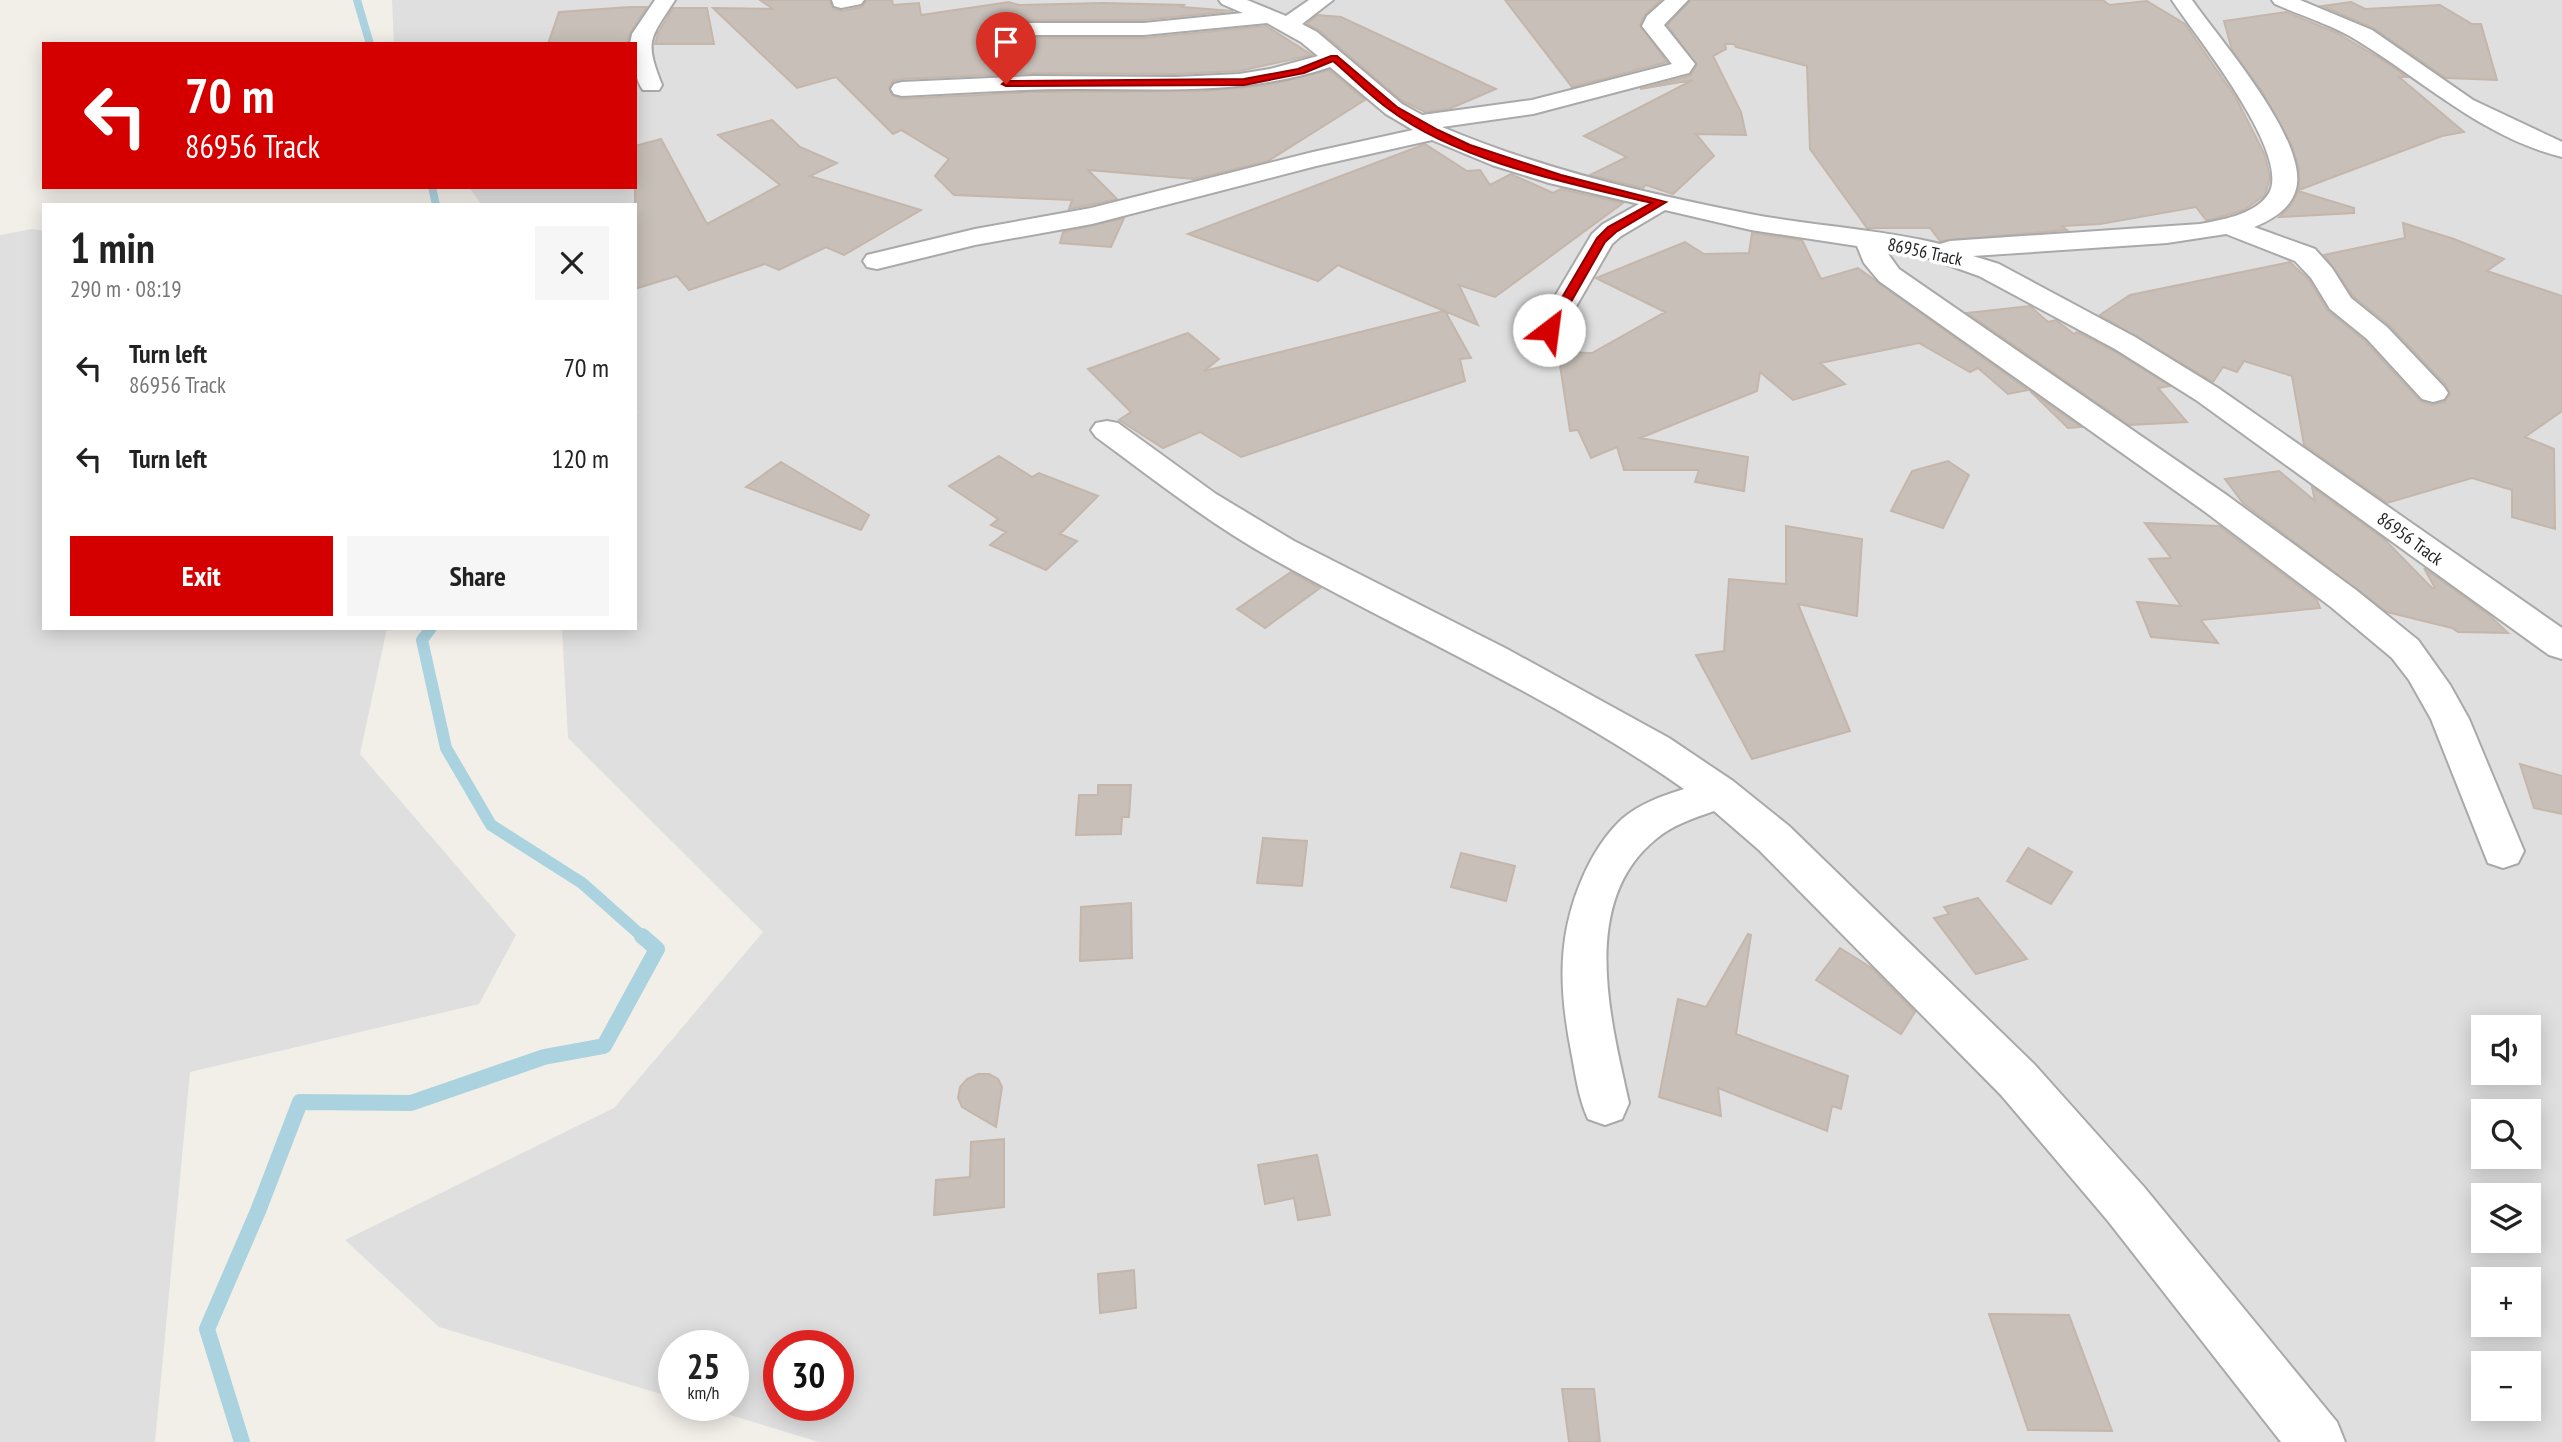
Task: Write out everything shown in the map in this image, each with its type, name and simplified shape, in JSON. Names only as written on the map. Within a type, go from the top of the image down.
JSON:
[{"type":"street","points":[[651,85],[639,55],[643,34],[666,0]]},
{"type":"street","name":"86956 Track","points":[[1229,0],[1280,20],[1334,58],[1394,109],[1426,128],[1501,160],[1546,174],[1751,222],[1931,250],[1970,262],[2019,285],[2125,344],[2207,394],[2562,646]]},
{"type":"street","points":[[1028,29],[1153,29],[1280,20],[1323,0]]},
{"type":"street","points":[[877,261],[975,237],[1092,216],[1426,128],[1533,107],[1681,68],[1684,64],[1680,57],[1653,26],[1654,20],[1678,0]]},
{"type":"street","points":[[1931,250],[2180,233],[2225,225],[2258,215],[2276,203],[2285,191],[2284,172],[2266,118],[2248,90],[2197,25],[2182,0]]},
{"type":"street","points":[[2283,0],[2364,36],[2465,105],[2533,139],[2562,150]]},
{"type":"street","points":[[902,89],[1065,82],[1244,82],[1300,71],[1334,58]]},
{"type":"street","points":[[1549,330],[1601,240],[1612,230],[1661,202]]},
{"type":"street","points":[[2225,225],[2305,255],[2322,274],[2340,303],[2377,334],[2433,393]]},
{"type":"street","points":[[1868,241],[1878,263],[1889,275],[1995,352],[2155,459],[2405,649],[2425,673],[2448,717],[2503,850]]},
{"type":"street","points":[[1107,430],[1204,501],[1282,549],[1494,658],[1655,748],[1719,792],[1774,838],[2018,1080],[2126,1204],[2317,1442]]},
{"type":"street","points":[[1605,1103],[1583,997],[1584,935],[1597,890],[1621,847],[1646,823],[1719,792]]},
{"type":"shaded area","points":[[392,0],[2562,0],[2562,1442],[819,1442],[749,1421],[749,1330],[658,1330],[658,1393],[439,1327],[345,1240],[614,1108],[763,932],[568,738],[562,630],[637,630],[637,203],[481,203],[470,189],[637,189],[637,42],[394,42]]},
{"type":"shaded area","points":[[32,229],[42,231],[42,630],[387,630],[360,754],[516,935],[479,1004],[190,1072],[155,1442],[0,1442],[0,235]]},
{"type":"building","points":[[760,0],[830,0],[833,9],[842,11],[862,7],[867,0],[892,0],[893,5],[919,3],[921,15],[1009,2],[1019,5],[1184,5],[1182,7],[1233,11],[1144,20],[1028,20],[1018,23],[1015,30],[1020,37],[1028,38],[1144,38],[1266,26],[1312,55],[1239,71],[1176,74],[1033,73],[902,79],[893,81],[889,88],[892,95],[901,99],[1034,92],[1205,91],[1268,85],[1329,70],[1365,100],[1268,161],[1194,179],[1088,170],[1117,199],[1069,209],[1072,200],[954,195],[935,176],[949,159],[901,130],[893,134],[836,77],[797,88],[713,8],[773,9]]},
{"type":"building","points":[[1505,0],[1661,0],[1645,14],[1640,25],[1667,62],[1572,87]]},
{"type":"building","points":[[1691,0],[2103,0],[2109,5],[2147,1],[2185,24],[2236,98],[2265,155],[2270,178],[2265,195],[2244,210],[2210,220],[2206,220],[2196,207],[2100,224],[2062,226],[2067,230],[1940,241],[1930,228],[1867,228],[1810,149],[1807,66],[1736,47],[1734,44],[1725,44],[1726,49],[1713,56],[1741,112],[1746,135],[1696,134],[1714,156],[1673,194],[1646,185],[1643,188],[1590,175],[1627,157],[1584,136],[1693,80],[1640,89],[1690,76],[1697,65],[1667,25]]},
{"type":"building","points":[[2351,2],[2365,9],[2440,5],[2472,24],[2481,24],[2497,80],[2446,78],[2373,28],[2322,6]]},
{"type":"building","points":[[647,7],[630,33],[628,42],[549,42],[559,12]]},
{"type":"building","points":[[673,8],[707,8],[714,44],[655,44],[658,33]]},
{"type":"building","points":[[2286,12],[2337,33],[2381,59],[2407,77],[2399,77],[2464,132],[2442,136],[2299,190],[2299,168],[2291,144],[2261,90],[2232,50],[2224,21]]},
{"type":"building","points":[[1317,15],[1341,17],[1496,89],[1449,109],[1425,112],[1402,101],[1319,30],[1307,24]]},
{"type":"building","points":[[772,120],[800,147],[837,163],[810,176],[921,210],[844,255],[826,247],[779,270],[765,264],[689,290],[677,276],[637,288],[637,145],[661,139],[707,224],[780,185],[718,135]]},
{"type":"building","points":[[1425,144],[1467,171],[1480,170],[1490,185],[1511,174],[1553,193],[1561,189],[1623,203],[1495,297],[1459,285],[1478,325],[1445,311],[1471,358],[1460,359],[1465,381],[1241,457],[1200,432],[1163,448],[1119,420],[1131,412],[1088,369],[1188,333],[1219,359],[1204,371],[1444,311],[1338,265],[1318,281],[1188,234]]},
{"type":"building","points":[[2298,191],[2354,208],[2354,213],[2279,217],[2292,204]]},
{"type":"building","points":[[1124,218],[1111,247],[1060,243],[1063,232]]},
{"type":"building","points":[[2403,223],[2504,259],[2487,271],[2562,296],[2562,411],[2525,437],[2554,449],[2555,529],[2512,517],[2512,490],[2472,478],[2387,503],[2304,445],[2292,376],[2244,361],[2237,372],[2223,367],[2213,382],[2100,315],[2130,295],[2290,262],[2309,280],[2328,311],[2365,341],[2420,401],[2432,405],[2445,402],[2450,394],[2446,385],[2389,325],[2353,296],[2324,255],[2405,238]]},
{"type":"building","points":[[1752,233],[1802,240],[1821,279],[1858,268],[2028,390],[2008,394],[1978,368],[1970,372],[1919,343],[1820,363],[1845,384],[1793,400],[1760,372],[1757,391],[1640,438],[1748,457],[1744,491],[1695,482],[1699,470],[1624,470],[1617,447],[1591,458],[1578,430],[1570,431],[1558,352],[1592,353],[1665,312],[1596,278],[1685,242],[1704,254],[1749,253]]},
{"type":"building","points":[[2030,306],[2048,322],[2056,320],[2074,334],[2077,332],[2114,351],[2170,386],[2158,388],[2187,422],[2129,425],[1967,313]]},
{"type":"building","points":[[2030,391],[2081,427],[2068,428]]},
{"type":"building","points":[[999,456],[1032,477],[1039,473],[1098,496],[1060,534],[1077,541],[1046,570],[990,545],[1006,532],[991,525],[998,519],[949,486]]},
{"type":"building","points":[[1948,461],[1969,475],[1943,528],[1891,511],[1912,471]]},
{"type":"building","points":[[781,462],[869,515],[861,530],[746,487]]},
{"type":"building","points":[[2279,471],[2315,501],[2312,487],[2384,539],[2432,588],[2435,588],[2424,568],[2488,614],[2508,633],[2458,632],[2452,628],[2387,612],[2243,503],[2225,479]]},
{"type":"building","points":[[2145,523],[2219,526],[2317,600],[2320,608],[2201,620],[2218,643],[2151,637],[2137,602],[2181,606],[2149,559],[2171,558]]},
{"type":"building","points":[[1786,526],[1862,539],[1857,616],[1798,604],[1850,731],[1752,759],[1696,655],[1724,651],[1729,579],[1786,584]]},
{"type":"building","points":[[1291,572],[1320,588],[1265,628],[1237,609]]},
{"type":"building","points":[[2520,764],[2562,776],[2562,814],[2534,808]]},
{"type":"building","points":[[1098,785],[1131,785],[1129,817],[1122,817],[1121,834],[1076,835],[1079,795],[1098,795]]},
{"type":"building","points":[[1263,838],[1307,841],[1302,886],[1257,883]]},
{"type":"building","points":[[2028,848],[2072,872],[2051,904],[2007,881]]},
{"type":"building","points":[[1461,853],[1515,866],[1506,901],[1451,887]]},
{"type":"building","points":[[1978,898],[2027,959],[1976,974],[1934,918],[1949,914],[1944,907]]},
{"type":"building","points":[[1131,903],[1132,958],[1080,961],[1081,907]]},
{"type":"building","points":[[1748,934],[1751,935],[1736,1034],[1848,1076],[1841,1109],[1832,1106],[1827,1131],[1718,1088],[1721,1116],[1659,1097],[1678,999],[1706,1007]]},
{"type":"building","points":[[1840,948],[1873,969],[1915,1012],[1901,1034],[1816,980]]},
{"type":"building","points":[[978,1074],[989,1074],[998,1079],[1002,1087],[996,1127],[962,1107],[958,1098],[960,1087],[967,1079]]},
{"type":"building","points":[[1004,1139],[1004,1207],[934,1215],[936,1180],[970,1177],[971,1142]]},
{"type":"building","points":[[1317,1155],[1330,1215],[1298,1220],[1294,1198],[1265,1204],[1258,1165]]},
{"type":"building","points":[[1134,1270],[1136,1308],[1100,1313],[1098,1274]]},
{"type":"building","points":[[1989,1314],[2069,1315],[2112,1431],[2028,1430]]},
{"type":"building","points":[[1562,1389],[1594,1389],[1600,1442],[1569,1442]]},
{"type":"waterway","points":[[357,0],[369,42]]},
{"type":"waterway","points":[[432,189],[436,203]]},
{"type":"waterway","points":[[430,630],[422,640],[446,748],[491,825],[582,883],[644,938]]},
{"type":"waterway","points":[[242,1442],[207,1329],[258,1211],[300,1102],[411,1103],[544,1057],[604,1046],[657,949],[642,936]]},
{"type":"route","points":[[1006,84],[1244,82],[1300,71],[1334,58],[1394,109],[1466,147],[1558,178],[1661,202],[1628,219],[1601,240],[1549,330]]}]
